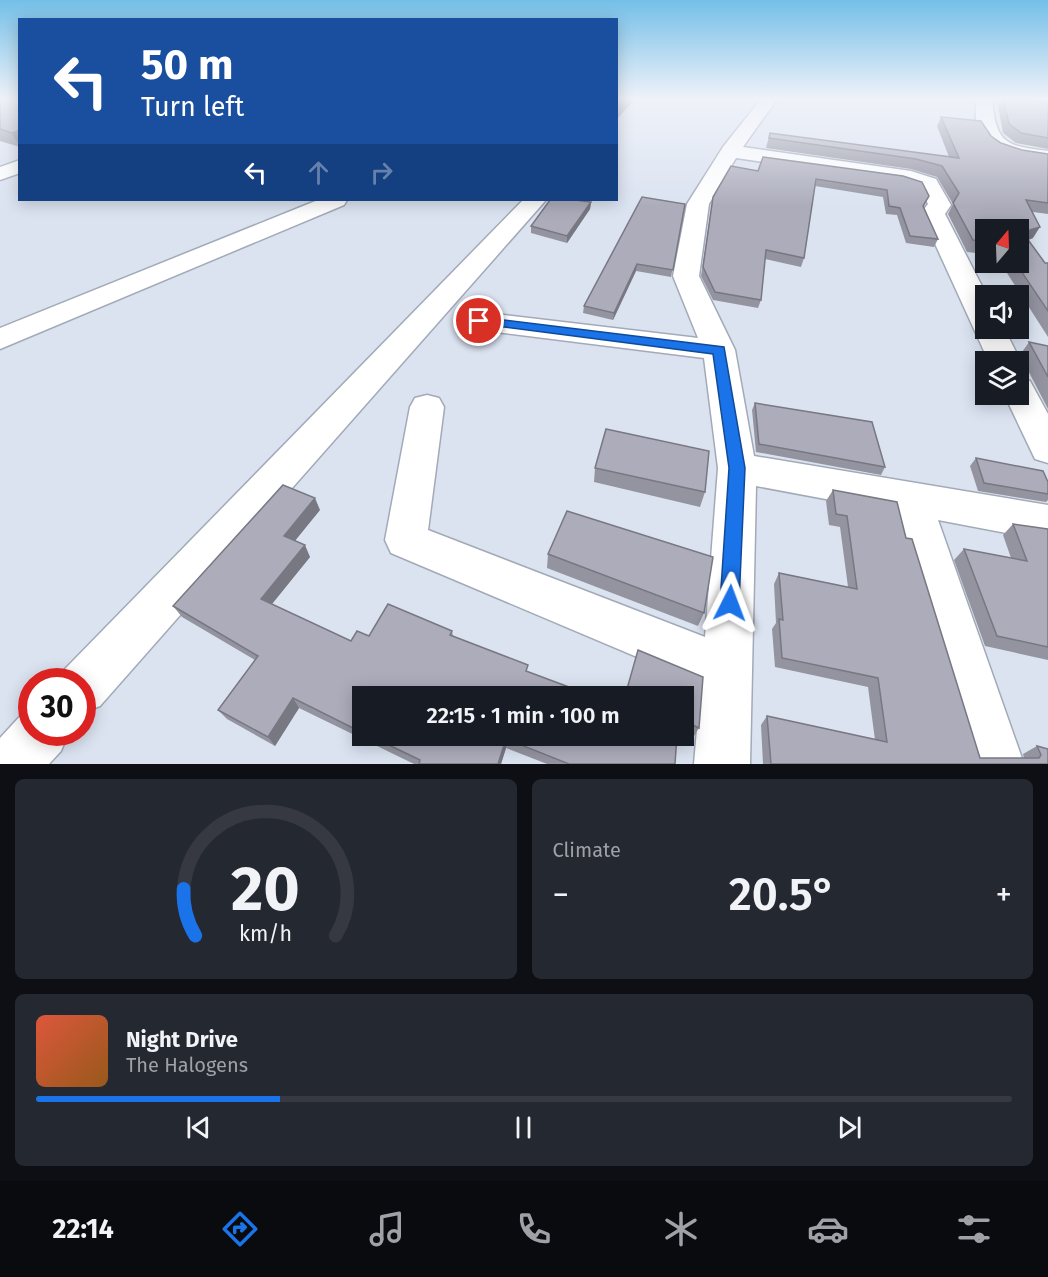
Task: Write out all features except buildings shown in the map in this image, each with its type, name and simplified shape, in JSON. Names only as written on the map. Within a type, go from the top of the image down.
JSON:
[{"type":"street","points":[[722,764],[737,468],[719,350],[686,276],[698,204],[743,135]]},
{"type":"street","points":[[989,135],[1004,148],[1048,157]]},
{"type":"street","points":[[730,151],[904,175],[928,184],[940,205],[933,213],[975,299]]},
{"type":"street","points":[[0,174],[18,167]]},
{"type":"street","points":[[0,339],[334,201]]},
{"type":"street","points":[[96,673],[534,201]]},
{"type":"street","points":[[479,321],[719,350]]},
{"type":"street","points":[[1026,405],[1048,449]]},
{"type":"street","points":[[427,408],[406,540],[726,670]]},
{"type":"street","points":[[737,468],[1048,523]]},
{"type":"street","points":[[911,499],[996,764]]},
{"type":"street","points":[[13,764],[29,746]]},
{"type":"route","points":[[479,321],[719,350],[737,468],[730,603]]}]
